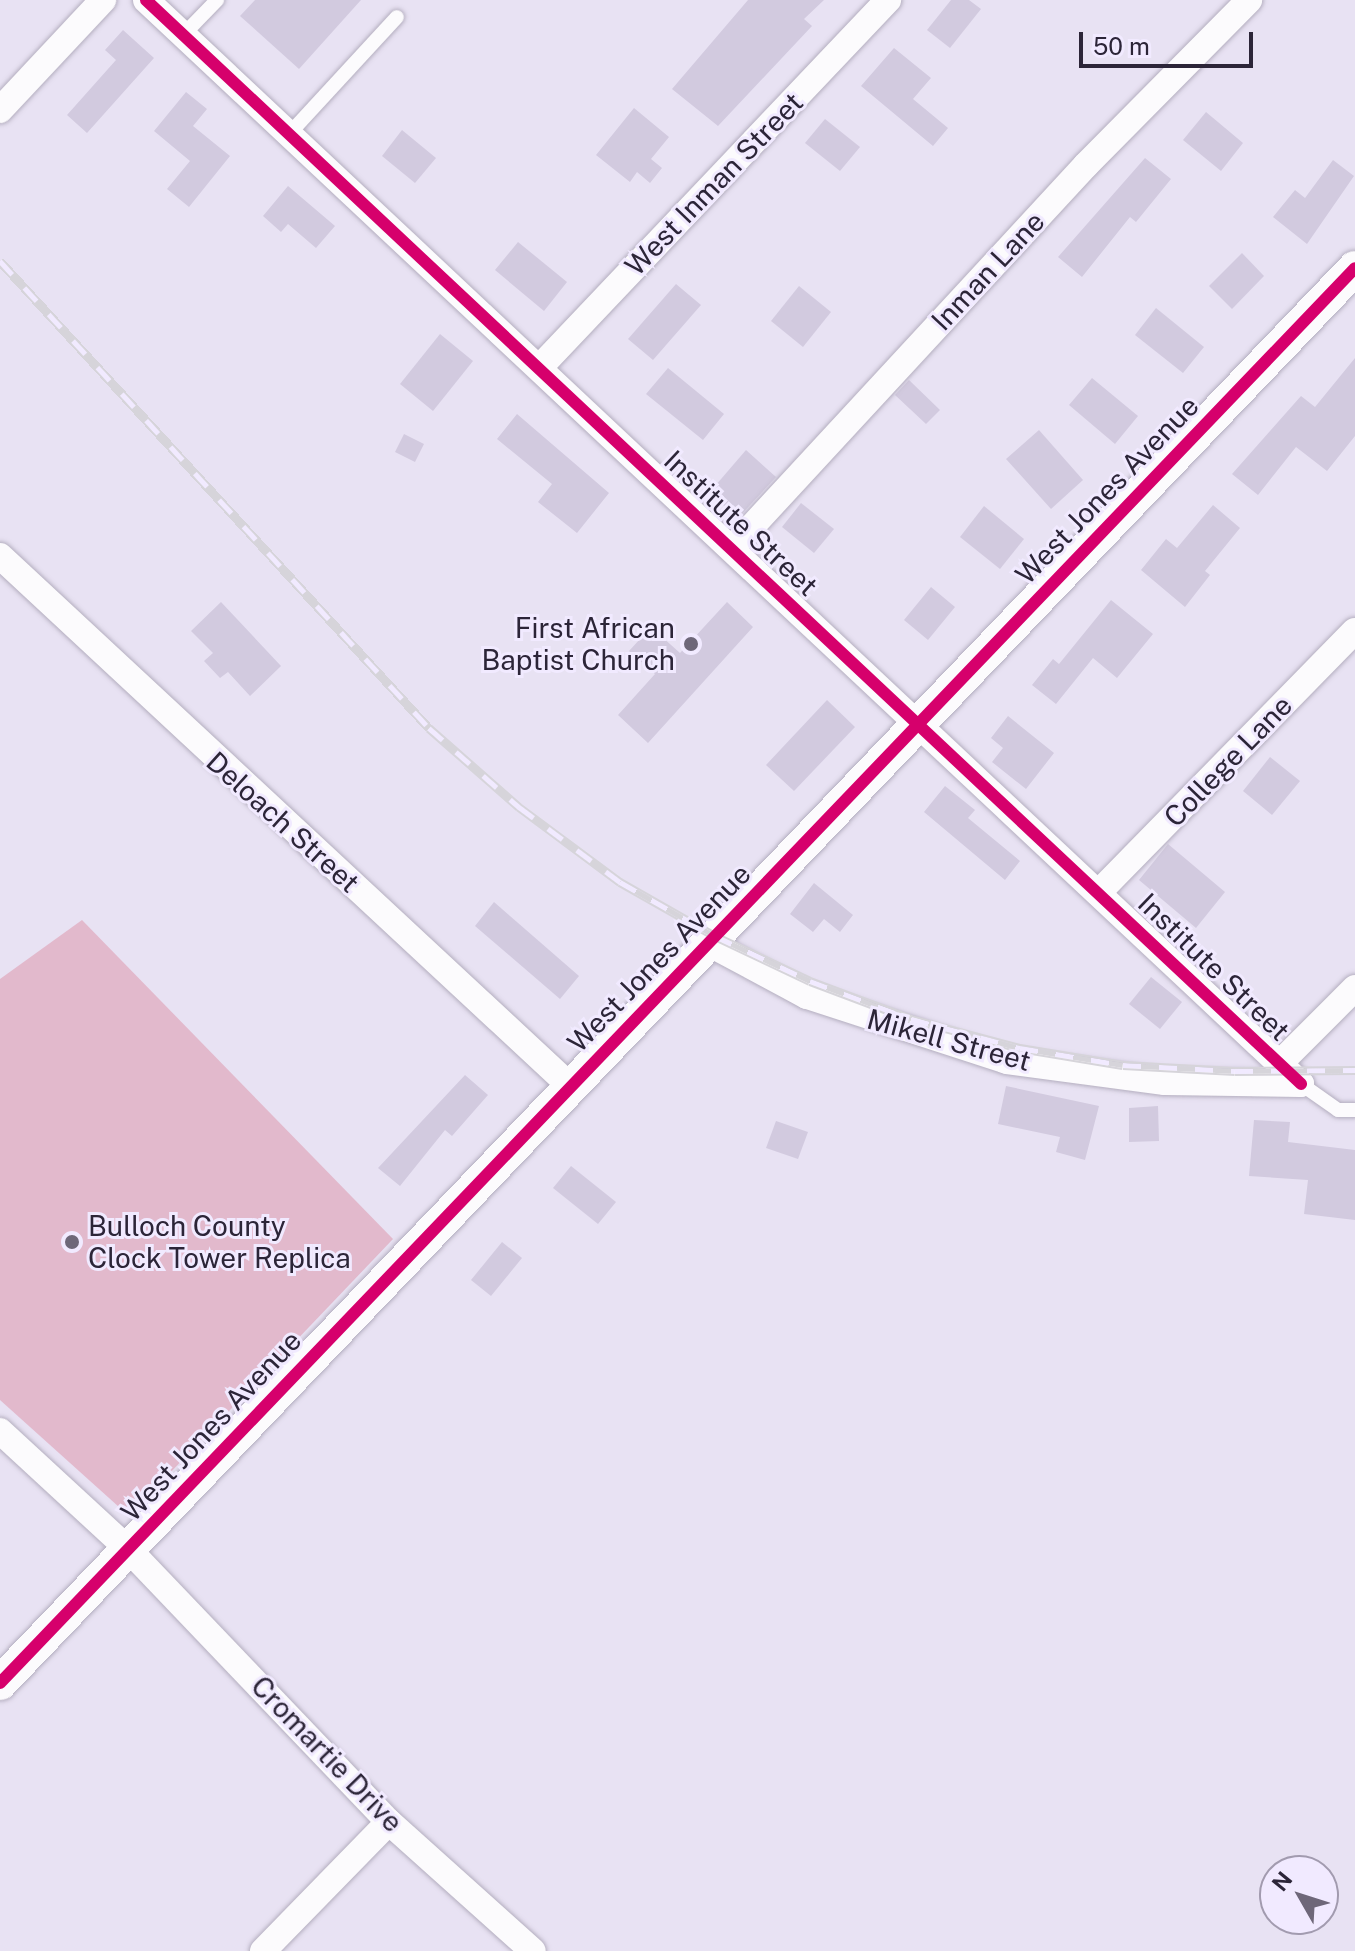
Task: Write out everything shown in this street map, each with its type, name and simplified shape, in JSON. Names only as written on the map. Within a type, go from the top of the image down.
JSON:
[{"type":"street","points":[[0,110],[103,0]]},
{"type":"street","name":"Institute Street","points":[[146,0],[1100,891],[1301,1084]]},
{"type":"street","name":"West Inman Street","points":[[540,367],[888,0]]},
{"type":"street","name":"Inman Lane","points":[[732,548],[1086,165],[1249,0]]},
{"type":"street","name":"West Jones Avenue","points":[[0,1683],[917,721],[1355,268]]},
{"type":"street","name":"Deloach Street","points":[[0,556],[569,1085]]},
{"type":"street","name":"College Lane","points":[[1100,891],[1355,631]]},
{"type":"street","name":"Mikell Street","points":[[708,943],[807,996],[1007,1061],[1165,1082],[1301,1084]]},
{"type":"street","name":"Institute Street","points":[[1280,1063],[1346,997]]},
{"type":"street","name":"Cromartie Drive","points":[[0,1431],[128,1549],[389,1822],[533,1951]]},
{"type":"street","points":[[263,1951],[389,1822]]},
{"type":"lane","points":[[183,35],[217,0]]},
{"type":"lane","points":[[289,134],[397,17]]},
{"type":"lane","points":[[1301,1084],[1338,1110],[1355,1110]]},
{"type":"shaded area","points":[[82,920],[393,1239],[129,1516],[0,1400],[0,979]]},
{"type":"building","points":[[255,0],[361,0],[299,69],[240,16]]},
{"type":"building","points":[[748,0],[824,0],[804,19],[812,26],[718,126],[672,89]]},
{"type":"building","points":[[951,0],[969,0],[981,9],[950,48],[927,30]]},
{"type":"building","points":[[123,30],[154,58],[87,133],[67,115],[116,60],[105,50]]},
{"type":"building","points":[[894,48],[931,78],[913,99],[948,128],[933,146],[861,86]]},
{"type":"building","points":[[186,92],[207,109],[193,126],[230,156],[189,207],[167,189],[190,161],[154,131]]},
{"type":"building","points":[[634,108],[669,137],[651,159],[662,168],[650,183],[637,172],[630,182],[596,155]]},
{"type":"building","points":[[1206,112],[1243,143],[1221,171],[1183,140]]},
{"type":"building","points":[[825,119],[860,147],[840,171],[805,143]]},
{"type":"building","points":[[402,130],[436,158],[415,183],[382,156]]},
{"type":"building","points":[[1145,158],[1171,179],[1136,222],[1130,217],[1082,277],[1058,257]]},
{"type":"building","points":[[1333,160],[1354,176],[1307,244],[1273,217],[1295,190],[1305,198]]},
{"type":"building","points":[[288,186],[335,226],[316,248],[288,224],[281,232],[263,216]]},
{"type":"building","points":[[518,242],[567,282],[544,311],[495,270]]},
{"type":"building","points":[[1242,253],[1264,276],[1232,309],[1209,286]]},
{"type":"building","points":[[676,284],[701,305],[653,360],[628,339]]},
{"type":"building","points":[[799,286],[831,312],[803,347],[771,321]]},
{"type":"building","points":[[1156,308],[1204,347],[1183,373],[1135,335]]},
{"type":"building","points":[[440,334],[473,361],[433,411],[400,384]]},
{"type":"building","points":[[1355,358],[1355,436],[1327,471],[1296,447],[1258,495],[1232,474],[1301,396],[1315,407]]},
{"type":"building","points":[[668,368],[724,414],[703,440],[646,394]]},
{"type":"building","points":[[1092,378],[1138,416],[1115,444],[1069,405]]},
{"type":"building","points":[[909,380],[940,410],[926,424],[895,395]]},
{"type":"building","points":[[517,414],[609,493],[577,533],[538,502],[552,484],[497,439]]},
{"type":"building","points":[[1039,430],[1083,480],[1051,509],[1006,459]]},
{"type":"building","points":[[404,434],[424,444],[415,462],[395,452]]},
{"type":"building","points":[[746,450],[776,477],[738,518],[709,493]]},
{"type":"building","points":[[801,503],[834,529],[814,553],[782,527]]},
{"type":"building","points":[[1213,505],[1240,528],[1205,571],[1210,575],[1185,607],[1141,570],[1166,539],[1177,548]]},
{"type":"building","points":[[984,506],[1024,539],[1000,569],[960,537]]},
{"type":"building","points":[[931,587],[955,607],[928,640],[904,620]]},
{"type":"building","points":[[1111,600],[1153,634],[1117,678],[1093,658],[1056,704],[1032,685],[1053,659],[1059,664]]},
{"type":"building","points":[[221,602],[281,666],[250,696],[228,672],[220,678],[204,661],[213,653],[191,631]]},
{"type":"building","points":[[727,602],[753,627],[648,743],[618,715],[655,674],[629,651],[651,627],[680,653]]},
{"type":"building","points":[[827,700],[855,727],[794,791],[766,765]]},
{"type":"building","points":[[1008,716],[1054,753],[1026,789],[992,762],[1003,748],[991,738]]},
{"type":"building","points":[[1270,757],[1300,781],[1272,815],[1243,791]]},
{"type":"building","points":[[945,786],[975,810],[968,818],[1020,861],[1005,880],[924,812]]},
{"type":"building","points":[[1168,844],[1225,892],[1196,928],[1139,880]]},
{"type":"building","points":[[814,883],[853,915],[840,932],[824,919],[813,932],[790,914]]},
{"type":"building","points":[[494,902],[579,976],[560,999],[475,926]]},
{"type":"building","points":[[1151,977],[1182,1002],[1160,1029],[1129,1004]]},
{"type":"building","points":[[465,1075],[488,1095],[452,1136],[445,1130],[400,1186],[378,1168]]},
{"type":"building","points":[[1006,1086],[1099,1106],[1085,1160],[1056,1152],[1060,1137],[998,1124]]},
{"type":"building","points":[[1158,1106],[1159,1141],[1129,1142],[1129,1108]]},
{"type":"building","points":[[1254,1120],[1290,1122],[1288,1142],[1355,1150],[1355,1220],[1304,1214],[1308,1180],[1249,1176]]},
{"type":"building","points":[[776,1121],[808,1132],[798,1159],[766,1148]]},
{"type":"building","points":[[571,1166],[616,1202],[598,1224],[553,1188]]},
{"type":"building","points":[[502,1242],[522,1258],[491,1296],[471,1280]]},
{"type":"railway","points":[[0,261],[429,728],[519,807],[620,882],[715,936],[810,981],[911,1019],[1020,1048],[1123,1065],[1235,1071],[1355,1070]]},
{"type":"cycle path","points":[[146,0],[1301,1084]]},
{"type":"cycle path","points":[[0,1683],[1355,268]]},
{"type":"place","name":"First African Baptist Church","points":[[691,644]]},
{"type":"place","name":"Bulloch County Clock Tower Replica","points":[[72,1242]]}]
